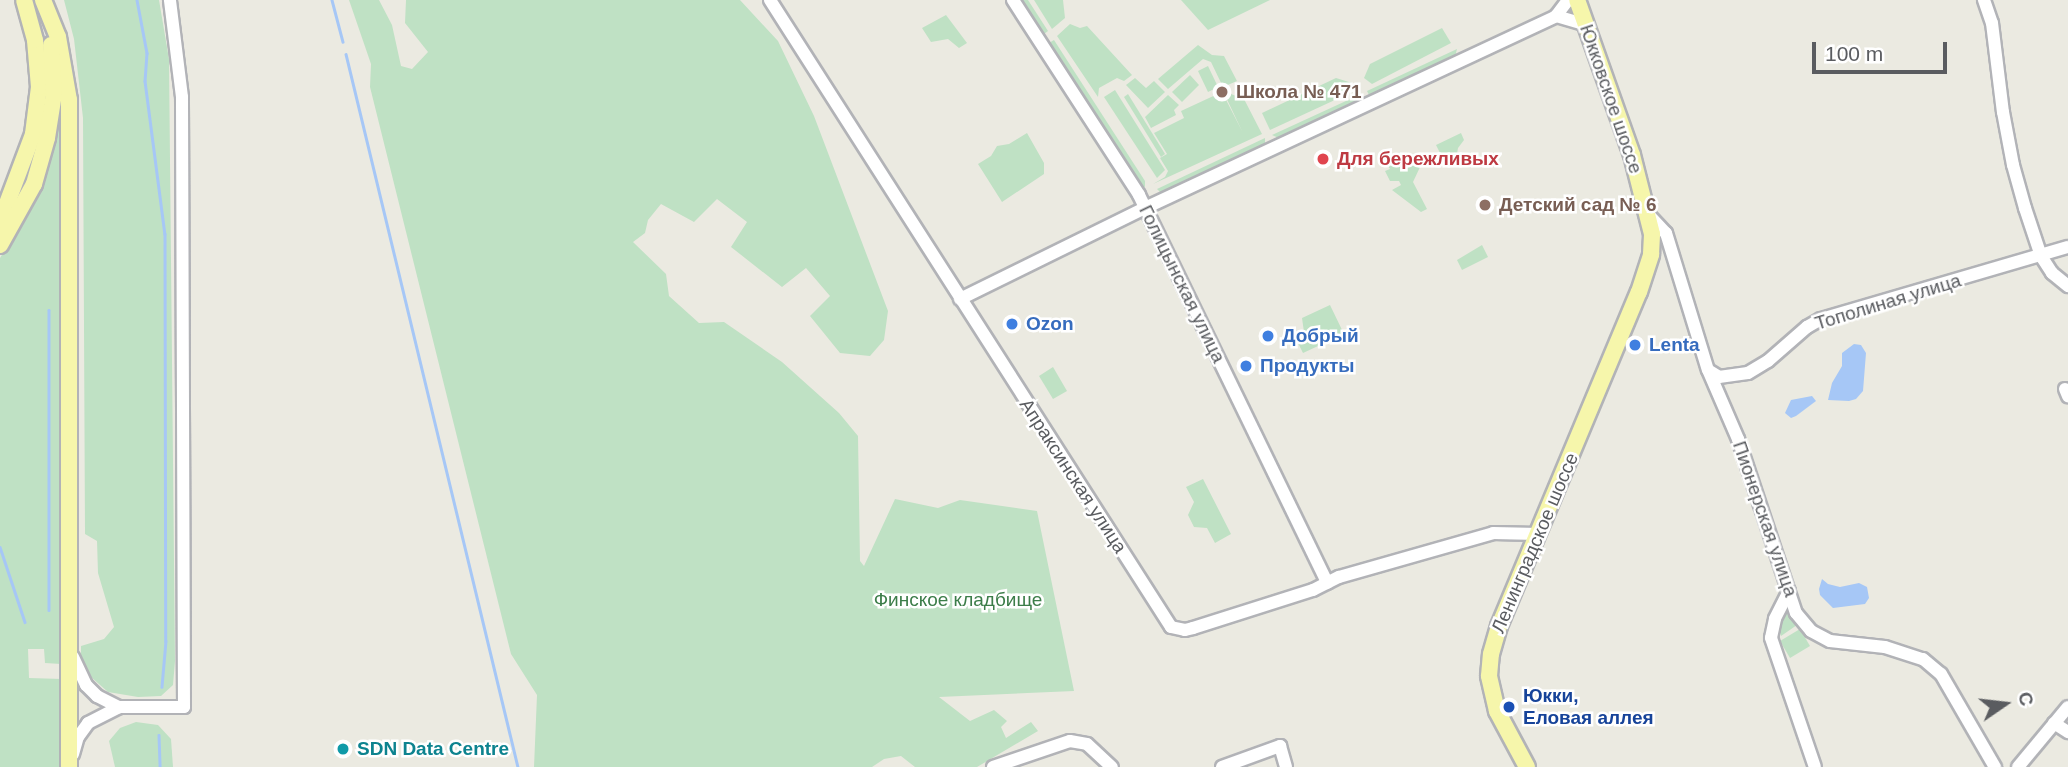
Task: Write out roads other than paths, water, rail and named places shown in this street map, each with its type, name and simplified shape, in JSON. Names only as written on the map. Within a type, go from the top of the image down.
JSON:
[{"type":"main road","points":[[2,215],[33,134],[39,87],[35,40],[24,0]]},
{"type":"main road","name":"Юкковское шоссе","points":[[1577,0],[1616,107],[1650,215],[1653,234],[1651,254],[1639,292],[1596,398]]},
{"type":"main road","points":[[0,245],[34,184],[47,138],[54,94],[52,54],[43,2]]},
{"type":"main road","points":[[43,2],[58,37],[69,100],[69,766]]},
{"type":"main road","name":"Ленинградское шоссе","points":[[1527,767],[1497,711],[1490,665],[1499,626],[1596,398]]},
{"type":"street","points":[[69,646],[76,669],[97,696],[119,707],[184,708],[182,97],[170,0]]},
{"type":"street","name":"Апраксинская улица","points":[[770,0],[1171,627],[1194,628],[1327,583],[1493,533],[1538,534]]},
{"type":"street","name":"Голицынская улица","points":[[1013,0],[1145,208],[1327,583]]},
{"type":"street","points":[[960,299],[1145,208],[1556,16],[1568,0]]},
{"type":"street","points":[[1984,0],[1992,23],[2013,165],[2041,256],[2052,273],[2068,286]]},
{"type":"street","points":[[1556,16],[1584,24]]},
{"type":"street","points":[[1650,215],[1666,233],[1707,370]]},
{"type":"street","name":"Тополиная улица","points":[[1707,370],[1718,377],[1748,373],[1768,361],[1807,327],[1821,319],[2068,247]]},
{"type":"street","name":"Пионерская улица","points":[[1707,370],[1738,439],[1796,613],[1811,631],[1830,641],[1904,652],[1923,659],[1941,674],[1995,767]]},
{"type":"street","points":[[1789,591],[1775,619],[1771,638],[1815,767]]},
{"type":"street","points":[[69,766],[78,737],[88,723],[119,707]]},
{"type":"street","points":[[2018,767],[2068,707]]},
{"type":"street","points":[[2054,723],[2068,732]]},
{"type":"street","points":[[993,767],[1070,741],[1087,744],[1112,767]]},
{"type":"street","points":[[1222,767],[1280,746],[1286,767]]},
{"type":"water","points":[[1854,344],[1861,345],[1866,353],[1863,391],[1856,399],[1849,401],[1828,400],[1832,383],[1842,366],[1842,353]]},
{"type":"water","points":[[1812,396],[1816,401],[1796,416],[1791,418],[1785,413],[1791,400]]},
{"type":"water","points":[[1822,579],[1828,584],[1840,587],[1859,583],[1867,587],[1869,598],[1865,604],[1833,608],[1820,595]]},
{"type":"waterway","points":[[137,0],[147,53],[145,81],[165,234],[166,641],[162,687]]},
{"type":"waterway","points":[[332,0],[343,42]]},
{"type":"waterway","points":[[346,54],[518,767]]},
{"type":"waterway","points":[[49,310],[49,610]]},
{"type":"waterway","points":[[0,547],[25,622]]},
{"type":"waterway","points":[[159,735],[160,767]]},
{"type":"place","name":"Школа № 471","points":[[1222,92]]},
{"type":"place","name":"Для бережливых","points":[[1323,159]]},
{"type":"place","name":"Детский сад № 6","points":[[1485,205]]},
{"type":"place","name":"Ozon","points":[[1012,324]]},
{"type":"place","name":"Добрый","points":[[1268,336]]},
{"type":"place","name":"Lenta","points":[[1635,345]]},
{"type":"place","name":"Продукты","points":[[1246,366]]},
{"type":"place","name":"Юкки, Еловая аллея","points":[[1509,707]]},
{"type":"place","name":"SDN Data Centre","points":[[343,749]]},
{"type":"park label","name":"Финское кладбище","points":[[958,600]]}]
